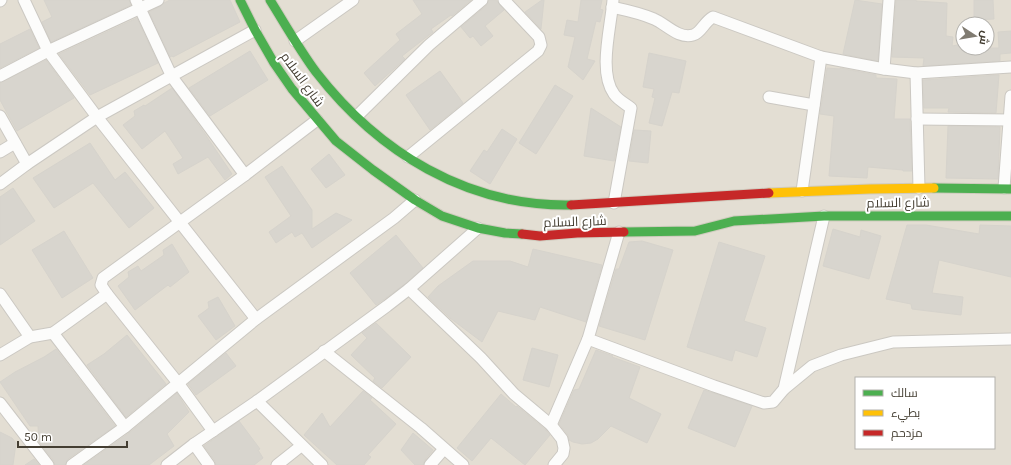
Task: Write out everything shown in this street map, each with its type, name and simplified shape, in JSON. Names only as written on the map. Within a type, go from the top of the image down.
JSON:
[{"type":"street","points":[[24,0],[48,51],[97,117],[256,319]]},
{"type":"street","points":[[0,76],[138,4],[158,0]]},
{"type":"street","name":"شارع السلام","points":[[240,0],[274,63],[292,89],[336,141],[415,200],[442,216],[478,228],[505,233],[540,236],[619,232],[695,231],[734,218],[933,215],[1011,216]]},
{"type":"street","name":"شارع السلام","points":[[270,0],[295,41],[321,78],[336,95],[381,138],[408,157],[448,180],[466,188],[497,198],[534,204],[614,203],[734,198],[802,191],[919,188],[1007,188]]},
{"type":"street","points":[[295,41],[354,0]]},
{"type":"street","points":[[357,116],[429,45],[482,0]]},
{"type":"street","points":[[408,157],[538,51],[541,45],[539,37],[504,0]]},
{"type":"street","points":[[884,69],[889,0]]},
{"type":"street","points":[[614,203],[631,108],[615,95],[607,81],[605,67],[612,3],[654,18],[680,34],[688,36],[695,35],[707,21],[713,17],[822,57],[884,69],[916,73],[1011,67]]},
{"type":"street","points":[[138,4],[172,77],[245,175]]},
{"type":"street","points":[[0,184],[97,117],[255,30]]},
{"type":"street","points":[[802,191],[822,57]]},
{"type":"street","points":[[916,73],[919,188]]},
{"type":"street","points":[[1007,188],[1011,96]]},
{"type":"street","points":[[768,97],[814,106]]},
{"type":"street","points":[[0,116],[27,164]]},
{"type":"street","points":[[916,118],[1010,120]]},
{"type":"street","points":[[213,431],[107,294],[101,285],[103,278],[245,175],[317,120]]},
{"type":"street","points":[[0,152],[15,143]]},
{"type":"street","points":[[72,465],[125,427],[256,319],[394,218],[415,200]]},
{"type":"street","points":[[784,389],[824,216]]},
{"type":"street","points":[[167,465],[409,289],[478,228]]},
{"type":"street","points":[[551,425],[588,339],[619,232]]},
{"type":"street","points":[[409,289],[481,358],[514,394],[551,425],[562,439],[564,448],[563,454],[554,465]]},
{"type":"street","points":[[0,294],[30,337]]},
{"type":"street","points":[[0,356],[30,337],[53,333],[107,294]]},
{"type":"street","points":[[53,333],[125,427]]},
{"type":"street","points":[[588,339],[764,403],[773,402],[784,389],[812,366],[841,355],[893,342],[1011,339]]},
{"type":"street","points":[[324,351],[421,428],[463,465]]},
{"type":"street","points":[[257,401],[322,465]]},
{"type":"street","points":[[0,403],[48,465]]},
{"type":"street","points":[[194,444],[209,465]]},
{"type":"street","points":[[277,465],[301,446]]},
{"type":"street","points":[[430,465],[444,449]]},
{"type":"shaded area","points":[[0,0],[1011,0],[1011,465],[0,465]]},
{"type":"building","points":[[44,0],[129,0],[131,5],[51,42],[42,22],[52,17]]},
{"type":"building","points":[[170,0],[230,0],[240,22],[173,57],[170,57],[149,12]]},
{"type":"building","points":[[413,0],[471,0],[452,16],[451,15],[431,29],[433,32],[402,56],[405,59],[375,86],[364,73],[400,40],[396,34],[422,14]]},
{"type":"building","points":[[489,0],[496,0],[504,10],[485,26],[493,36],[481,46],[473,36],[470,38],[461,27],[487,5]]},
{"type":"building","points":[[544,0],[541,29],[525,12]]},
{"type":"building","points":[[581,0],[602,0],[600,9],[603,10],[600,22],[596,21],[587,59],[595,61],[583,80],[568,67],[575,37],[564,35],[567,20],[578,22]]},
{"type":"building","points":[[855,0],[882,4],[878,61],[843,54]]},
{"type":"building","points":[[896,0],[947,3],[946,36],[953,37],[952,46],[955,45],[955,56],[995,56],[995,48],[999,48],[998,32],[1011,31],[1011,53],[1000,54],[1000,61],[923,66],[924,58],[892,57]]},
{"type":"building","points":[[974,0],[993,0],[994,16],[974,16]]},
{"type":"building","points":[[137,18],[158,63],[90,95],[59,54]]},
{"type":"building","points":[[30,29],[39,48],[0,68],[0,44]]},
{"type":"building","points":[[250,51],[268,80],[210,116],[189,88]]},
{"type":"building","points":[[649,53],[686,61],[679,93],[672,92],[662,126],[649,123],[655,98],[652,97],[654,89],[643,87]]},
{"type":"building","points":[[46,60],[74,98],[17,131],[0,100],[0,83]]},
{"type":"building","points":[[827,68],[840,68],[876,75],[876,78],[897,79],[894,119],[910,119],[912,171],[868,167],[867,178],[829,176],[834,116],[820,114]]},
{"type":"building","points":[[440,71],[463,103],[430,130],[406,95]]},
{"type":"building","points":[[999,75],[996,113],[948,112],[949,108],[924,108],[923,80]]},
{"type":"building","points":[[555,85],[573,96],[536,154],[519,143]]},
{"type":"building","points":[[172,88],[232,174],[225,180],[208,157],[178,174],[173,164],[183,158],[165,131],[142,149],[123,125],[135,116],[134,111],[144,105],[145,106]]},
{"type":"building","points":[[591,108],[621,127],[614,161],[584,156]]},
{"type":"building","points":[[948,126],[1000,127],[998,179],[946,178]]},
{"type":"building","points":[[502,129],[517,139],[490,184],[470,171],[484,150],[487,152]]},
{"type":"building","points":[[634,130],[651,131],[648,163],[629,161]]},
{"type":"building","points":[[90,143],[115,180],[125,172],[154,208],[129,228],[93,183],[54,208],[33,178]]},
{"type":"building","points":[[329,154],[345,175],[326,188],[311,169]]},
{"type":"building","points":[[282,166],[312,210],[312,229],[336,213],[352,220],[312,248],[302,233],[295,237],[292,232],[276,243],[269,232],[291,216],[265,177]]},
{"type":"building","points":[[13,188],[35,221],[0,245],[0,197]]},
{"type":"building","points":[[907,225],[926,225],[979,234],[980,225],[1011,226],[1011,277],[939,260],[932,293],[963,297],[961,315],[912,309],[911,304],[886,299]]},
{"type":"building","points":[[833,229],[860,237],[861,230],[881,236],[869,279],[823,266]]},
{"type":"building","points":[[64,231],[93,278],[62,298],[32,250]]},
{"type":"building","points":[[396,235],[423,268],[405,284],[376,305],[350,273]]},
{"type":"building","points":[[642,241],[673,250],[645,340],[599,326],[616,269],[619,269],[629,242]]},
{"type":"building","points":[[719,242],[765,256],[744,321],[766,328],[757,357],[735,350],[732,361],[687,347]]},
{"type":"building","points":[[172,244],[189,272],[170,287],[168,285],[135,310],[118,286],[129,277],[128,272],[138,266],[141,271],[164,255],[163,250]]},
{"type":"building","points":[[533,249],[602,265],[586,322],[540,307],[535,320],[498,311],[482,342],[450,318],[428,297],[438,286],[473,261],[510,261],[528,267]]},
{"type":"building","points":[[218,297],[235,326],[216,340],[198,316],[209,308],[208,302]]},
{"type":"building","points":[[376,323],[411,357],[382,388],[373,381],[375,378],[351,355],[367,338],[362,333]]},
{"type":"building","points":[[127,335],[166,384],[126,417],[87,365],[104,354]]},
{"type":"building","points":[[532,348],[558,355],[549,387],[523,380]]},
{"type":"building","points":[[56,349],[115,426],[68,459],[65,465],[55,465],[54,461],[39,442],[38,426],[30,426],[0,382]]},
{"type":"building","points":[[596,350],[640,367],[629,398],[661,414],[647,443],[611,426],[598,439],[591,443],[582,444],[569,440],[568,435],[559,424],[574,390],[579,389]]},
{"type":"building","points":[[226,353],[236,366],[196,395],[188,384]]},
{"type":"building","points":[[704,390],[752,406],[735,447],[688,428]]},
{"type":"building","points":[[363,391],[372,398],[370,400],[396,424],[368,455],[371,457],[364,465],[337,465],[304,435],[322,413],[330,427]]},
{"type":"building","points":[[177,393],[189,412],[167,434],[174,446],[149,465],[84,465],[129,433]]},
{"type":"building","points":[[501,394],[546,430],[550,435],[525,465],[491,438],[472,461],[457,448]]},
{"type":"building","points":[[239,421],[260,449],[258,450],[263,458],[254,465],[216,465],[215,461],[204,446]]},
{"type":"building","points":[[0,432],[12,438],[16,443],[13,465],[0,465]]},
{"type":"building","points":[[413,433],[433,450],[423,465],[415,465],[401,450]]},
{"type":"building","points":[[34,459],[39,465],[25,465]]},
{"type":"traffic: fast","points":[[240,0],[274,63],[292,89],[336,141],[415,200],[442,216],[478,228],[505,233],[522,234]]},
{"type":"traffic: fast","points":[[270,0],[316,72],[340,101],[367,127],[397,150],[428,169],[461,185],[496,196],[533,203],[571,205]]},
{"type":"traffic: fast","points":[[934,188],[1011,189]]},
{"type":"traffic: fast","points":[[624,232],[695,231],[734,221],[824,216],[1011,216]]},
{"type":"traffic: slow","points":[[769,193],[934,188]]},
{"type":"traffic: jam","points":[[571,205],[769,193]]},
{"type":"traffic: jam","points":[[522,234],[540,236],[577,233],[624,232]]}]
